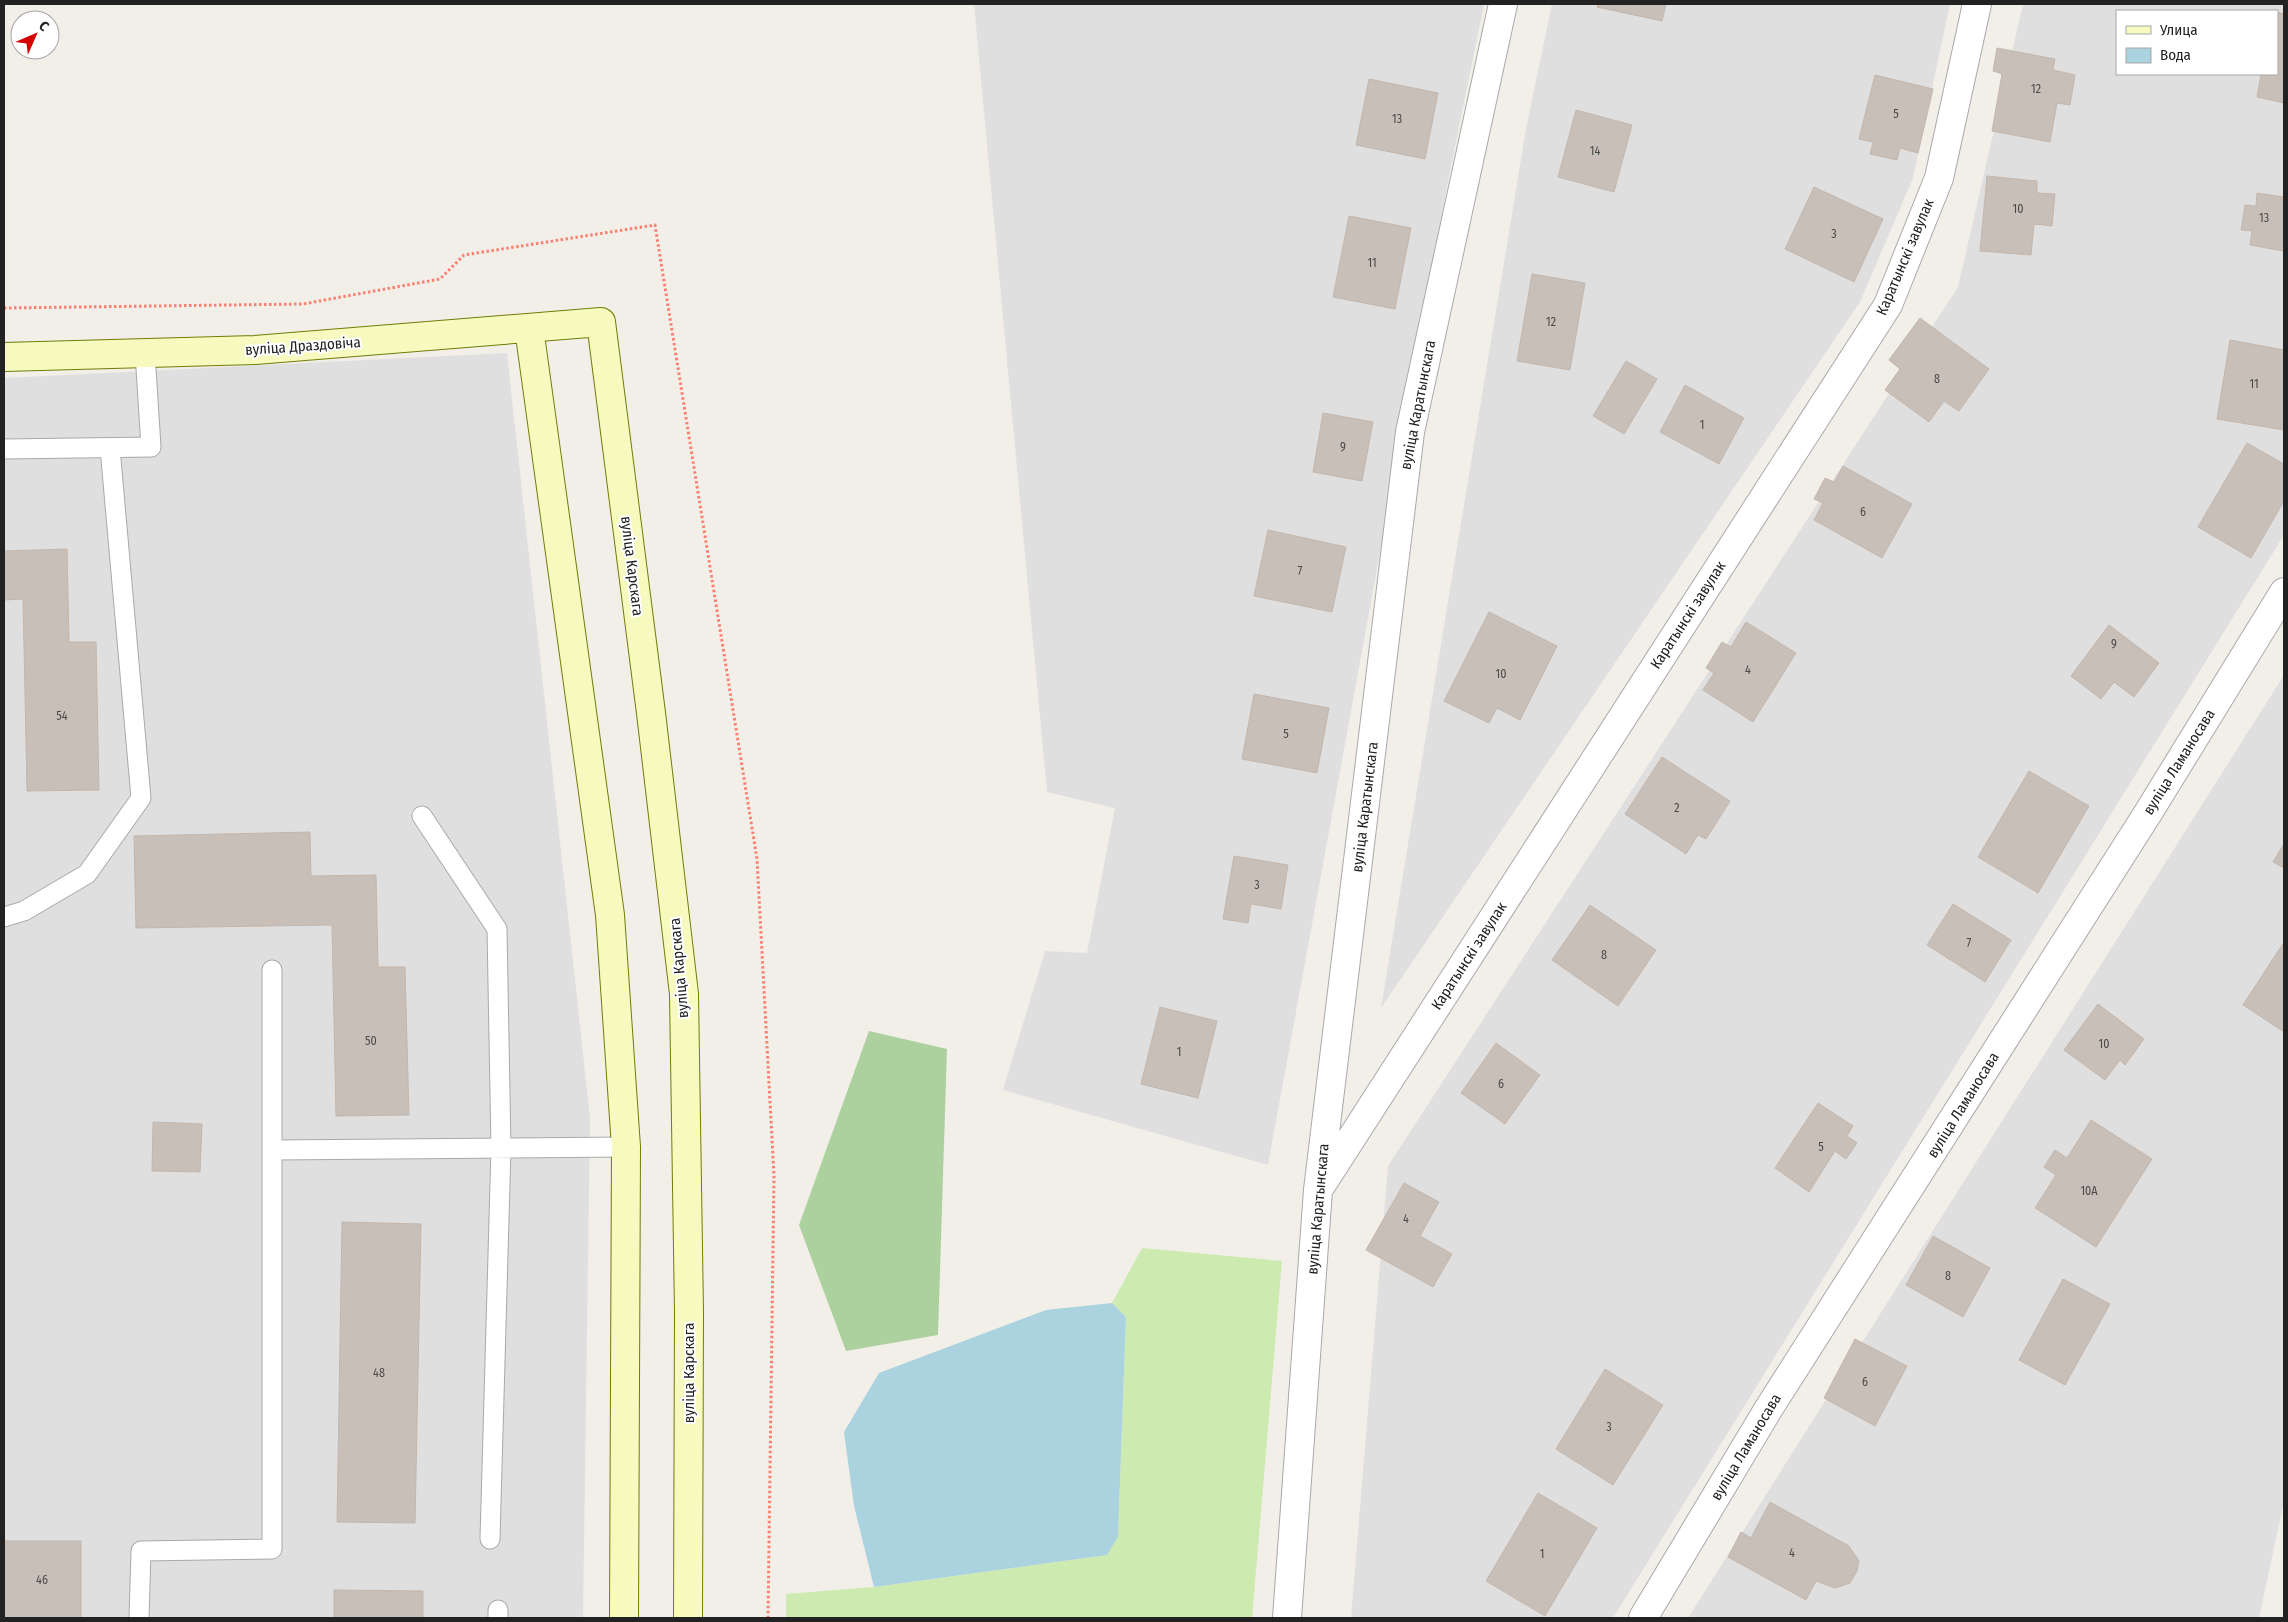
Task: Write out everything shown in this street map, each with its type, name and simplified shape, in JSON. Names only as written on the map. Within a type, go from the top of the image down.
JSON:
[{"type":"street","name":"вуліца Каратынскага","points":[[1287,1618],[1318,1190],[1410,432],[1503,4]]},
{"type":"street","name":"Каратынскі завулак","points":[[1318,1190],[1888,305],[1939,178],[1977,4]]},
{"type":"street","name":"вуліца Драздовіча","points":[[4,357],[255,350],[601,322]]},
{"type":"street","name":"вуліца Карскага","points":[[601,322],[651,712],[684,994],[689,1312],[688,1618]]},
{"type":"street","points":[[529,328],[610,914],[626,1148],[624,1618]]},
{"type":"street","name":"вуліца Ламаносава","points":[[1643,1618],[1769,1408],[2148,813],[2284,592]]},
{"type":"lane","points":[[4,449],[151,447],[145,353]]},
{"type":"lane","points":[[4,917],[24,912],[87,874],[141,798],[110,448]]},
{"type":"lane","points":[[422,816],[498,929],[501,1148],[490,1539]]},
{"type":"lane","points":[[139,1618],[141,1551],[272,1549],[272,970]]},
{"type":"lane","points":[[273,1150],[626,1148]]},
{"type":"shaded area","points":[[974,4],[1484,4],[1448,181],[1268,1165],[1003,1090],[1045,951],[1087,953],[1115,808],[1047,792]]},
{"type":"shaded area","points":[[1552,4],[1950,4],[1913,178],[1860,302],[1381,1008],[1526,129]]},
{"type":"shaded area","points":[[2023,4],[2284,4],[2284,535],[1613,1618],[1351,1618],[1388,1166],[1958,287]]},
{"type":"shaded area","points":[[507,353],[590,1118],[583,1618],[4,1618],[4,378]]},
{"type":"shaded area","points":[[2284,675],[2284,1501],[2259,1618],[1688,1618]]},
{"type":"green space","points":[[869,1031],[947,1049],[938,1335],[846,1351],[799,1225]]},
{"type":"green space","points":[[1142,1248],[1282,1261],[1252,1618],[786,1618],[786,1594],[874,1587],[1107,1555],[1118,1537],[1126,1317],[1112,1303]]},
{"type":"water","points":[[1112,1303],[1126,1317],[1118,1537],[1107,1555],[874,1587],[854,1506],[844,1432],[879,1373],[1046,1310]]},
{"type":"building","points":[[1598,4],[1666,4],[1662,21],[1597,7]]},
{"type":"building","points":[[2278,12],[2284,14],[2284,103],[2257,97],[2261,75],[2278,75]]},
{"type":"building","points":[[1997,48],[2055,59],[2053,70],[2075,75],[2070,105],[2057,103],[2050,142],[1992,131],[2002,74],[1993,71]]},
{"type":"building","points":[[1875,75],[1933,89],[1918,153],[1900,148],[1897,160],[1870,154],[1873,142],[1859,139]]},
{"type":"building","points":[[1369,79],[1438,93],[1425,159],[1356,145]]},
{"type":"building","points":[[1576,110],[1632,125],[1614,192],[1558,177]]},
{"type":"building","points":[[1987,176],[2037,181],[2037,193],[2055,194],[2052,226],[2034,224],[2031,255],[1980,251]]},
{"type":"building","points":[[1814,187],[1883,219],[1854,282],[1785,249]]},
{"type":"building","points":[[2257,193],[2284,197],[2284,251],[2250,245],[2252,231],[2241,230],[2245,205],[2256,206]]},
{"type":"building","points":[[1349,216],[1411,228],[1395,309],[1333,297]]},
{"type":"building","points":[[1532,274],[1585,283],[1570,370],[1517,361]]},
{"type":"building","points":[[1920,318],[1989,369],[1959,411],[1944,401],[1929,422],[1885,390],[1900,369],[1889,360]]},
{"type":"building","points":[[2230,340],[2284,350],[2284,430],[2217,419]]},
{"type":"building","points":[[1626,361],[1657,379],[1624,434],[1593,416]]},
{"type":"building","points":[[1685,385],[1744,418],[1719,464],[1660,432]]},
{"type":"building","points":[[1323,413],[1373,422],[1362,481],[1313,472]]},
{"type":"building","points":[[2247,443],[2284,464],[2284,501],[2251,558],[2198,527]]},
{"type":"building","points":[[1843,466],[1912,504],[1882,558],[1814,520],[1823,503],[1814,499],[1825,478],[1834,482]]},
{"type":"building","points":[[1268,530],[1346,547],[1332,612],[1254,596]]},
{"type":"building","points":[[67,549],[69,642],[96,642],[99,790],[27,791],[23,599],[4,600],[4,551]]},
{"type":"building","points":[[1489,612],[1557,646],[1520,720],[1497,708],[1489,723],[1444,701]]},
{"type":"building","points":[[1746,622],[1796,653],[1753,722],[1703,690],[1714,673],[1706,668],[1722,642],[1731,647]]},
{"type":"building","points":[[2109,625],[2159,663],[2134,697],[2114,682],[2101,699],[2071,676]]},
{"type":"building","points":[[1254,694],[1329,708],[1317,773],[1242,759]]},
{"type":"building","points":[[1662,757],[1730,801],[1706,839],[1698,835],[1686,854],[1625,814]]},
{"type":"building","points":[[2029,771],[2089,806],[2038,893],[1978,857]]},
{"type":"building","points":[[310,832],[311,876],[376,875],[378,967],[405,967],[409,1115],[336,1116],[332,925],[136,928],[134,836]]},
{"type":"building","points":[[2284,844],[2284,868],[2273,862]]},
{"type":"building","points":[[1234,856],[1288,865],[1281,909],[1251,904],[1248,923],[1223,919]]},
{"type":"building","points":[[1953,904],[2011,940],[1985,982],[1927,945]]},
{"type":"building","points":[[1590,905],[1656,950],[1618,1006],[1552,960]]},
{"type":"building","points":[[2284,942],[2284,1032],[2243,1005]]},
{"type":"building","points":[[2098,1004],[2144,1039],[2125,1065],[2120,1060],[2105,1080],[2064,1050]]},
{"type":"building","points":[[1160,1007],[1217,1021],[1198,1098],[1141,1084]]},
{"type":"building","points":[[1496,1043],[1540,1075],[1505,1124],[1461,1093]]},
{"type":"building","points":[[1818,1103],[1853,1126],[1847,1136],[1857,1143],[1846,1159],[1835,1151],[1809,1192],[1775,1168]]},
{"type":"building","points":[[2091,1120],[2152,1159],[2096,1247],[2035,1208],[2056,1175],[2044,1167],[2055,1150],[2067,1158]]},
{"type":"building","points":[[153,1122],[202,1124],[200,1172],[152,1171]]},
{"type":"building","points":[[1404,1183],[1439,1202],[1420,1236],[1452,1254],[1433,1287],[1366,1250]]},
{"type":"building","points":[[342,1222],[421,1224],[415,1523],[337,1522]]},
{"type":"building","points":[[1933,1236],[1990,1268],[1963,1317],[1906,1285]]},
{"type":"building","points":[[2063,1279],[2110,1304],[2065,1385],[2019,1360]]},
{"type":"building","points":[[1855,1339],[1907,1366],[1875,1426],[1824,1398]]},
{"type":"building","points":[[1605,1369],[1663,1405],[1613,1485],[1556,1449]]},
{"type":"building","points":[[1538,1493],[1597,1528],[1545,1616],[1486,1581]]},
{"type":"building","points":[[1770,1502],[1849,1546],[1859,1561],[1857,1571],[1850,1583],[1835,1588],[1816,1581],[1806,1600],[1728,1557],[1741,1532],[1751,1538]]},
{"type":"building","points":[[4,1541],[81,1541],[81,1618],[4,1618]]},
{"type":"building","points":[[334,1590],[423,1591],[423,1618],[334,1618]]}]
